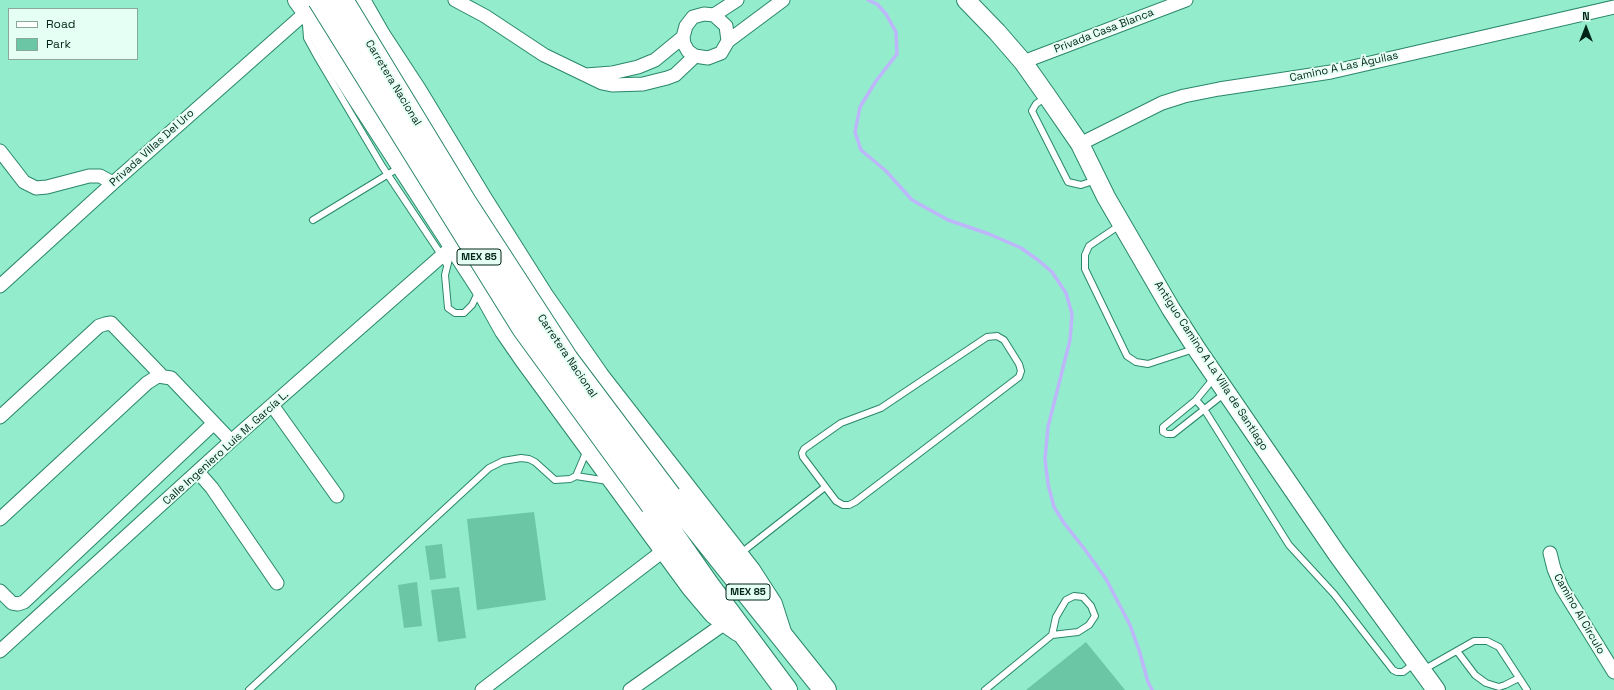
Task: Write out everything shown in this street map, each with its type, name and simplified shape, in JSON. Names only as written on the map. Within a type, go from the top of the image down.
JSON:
[{"type":"highway","name":"Carretera Nacional","points":[[342,0],[465,202],[661,500],[708,585],[786,690]]},
{"type":"highway","name":"Carretera Nacional","points":[[311,3],[523,328],[661,500],[784,637],[825,690]]},
{"type":"street","name":"MEX 85","points":[[362,0],[381,35],[417,90],[545,298],[600,376],[739,554],[773,604],[784,637]]},
{"type":"street","points":[[455,0],[484,16],[544,55],[602,83],[643,84],[675,75],[695,56]]},
{"type":"street","points":[[714,15],[737,0]]},
{"type":"street","points":[[728,41],[726,26],[714,15],[704,14],[693,17],[686,26],[683,36],[684,44],[688,51],[695,56],[708,58],[714,56],[721,53],[728,41],[783,0]]},
{"type":"street","name":"Antiguo Camino A La Villa de Santiago","points":[[966,0],[1023,62],[1080,144],[1121,225],[1196,348],[1337,554],[1436,690]]},
{"type":"street","name":"Privada Casa Blanca","points":[[1023,62],[1186,0]]},
{"type":"street","name":"MEX 85","points":[[311,3],[334,63],[394,170],[447,256],[480,288],[504,331],[588,449],[691,588],[714,614],[746,637]]},
{"type":"street","name":"Privada Villas Del Uro","points":[[0,286],[311,3]]},
{"type":"street","name":"Camino A Las Águilas","points":[[1080,144],[1162,103],[1184,96],[1219,89],[1331,72],[1614,7]]},
{"type":"street","points":[[334,63],[332,53],[335,42],[342,33],[351,28],[362,26],[372,29],[381,35]]},
{"type":"street","points":[[586,75],[612,73],[638,67],[655,60],[683,36]]},
{"type":"street","points":[[0,151],[24,182],[36,188],[47,187],[88,176],[100,176],[113,183]]},
{"type":"street","name":"Calle Ingeniero Luis M. García L.","points":[[0,651],[231,441],[447,256]]},
{"type":"street","points":[[0,417],[99,326],[105,324],[111,323],[162,376]]},
{"type":"street","points":[[0,519],[147,383],[158,376],[171,378],[213,424],[231,441]]},
{"type":"street","points":[[272,405],[337,496]]},
{"type":"street","points":[[0,591],[12,603],[18,604],[24,602],[213,424]]},
{"type":"street","points":[[198,472],[212,488],[277,583]]},
{"type":"street","points":[[482,690],[663,551]]},
{"type":"street","name":"Camino Al Círculo","points":[[1550,553],[1554,569],[1562,588],[1614,672]]},
{"type":"street","points":[[630,690],[725,623]]},
{"type":"lane","name":"MEX 85","points":[[311,3],[307,38],[394,170]]},
{"type":"lane","points":[[1047,96],[1036,104],[1032,111],[1068,182],[1081,185],[1097,180]]},
{"type":"lane","points":[[313,220],[394,170]]},
{"type":"lane","points":[[1121,225],[1089,246],[1085,255],[1085,269],[1127,356],[1136,362],[1148,364],[1196,348]]},
{"type":"lane","points":[[447,256],[445,286],[448,308],[455,313],[464,313],[472,305],[480,288]]},
{"type":"lane","points":[[987,336],[997,336],[1004,340],[1019,364],[1021,371],[1019,377],[849,505],[843,505],[836,501],[825,487],[803,457],[802,453],[804,449],[840,423],[881,408],[987,336]]},
{"type":"lane","points":[[1215,377],[1196,400],[1164,427],[1163,432],[1173,434],[1226,392]]},
{"type":"lane","points":[[1196,400],[1204,409],[1290,546],[1334,594],[1393,670],[1402,672],[1419,667],[1457,651],[1474,641],[1487,641],[1499,648],[1527,690]]},
{"type":"lane","points":[[576,476],[588,449]]},
{"type":"lane","points":[[249,690],[489,468],[503,461],[521,458],[529,459],[535,462],[555,480],[570,479],[576,476],[613,482]]},
{"type":"lane","points":[[739,554],[825,487]]},
{"type":"lane","points":[[985,690],[1052,635],[1078,632],[1089,625],[1094,616],[1091,606],[1083,597],[1074,596],[1066,600],[1056,617],[1052,635]]},
{"type":"lane","points":[[1457,651],[1475,675],[1486,683],[1499,687],[1519,678]]},
{"type":"green space","points":[[534,512],[546,600],[477,610],[467,519]]},
{"type":"green space","points":[[442,544],[446,578],[430,580],[425,546]]},
{"type":"green space","points":[[417,582],[422,626],[404,628],[398,585]]},
{"type":"green space","points":[[459,587],[466,638],[438,642],[431,590]]},
{"type":"green space","points":[[1086,642],[1125,690],[1026,690]]},
{"type":"waterway","points":[[868,0],[877,4],[886,14],[896,32],[897,54],[876,81],[860,107],[855,132],[861,150],[886,171],[912,200],[948,220],[989,234],[1021,248],[1052,272],[1066,293],[1072,314],[1070,340],[1048,427],[1045,459],[1048,484],[1054,507],[1064,523],[1106,579],[1130,625],[1148,682],[1152,690]]}]
